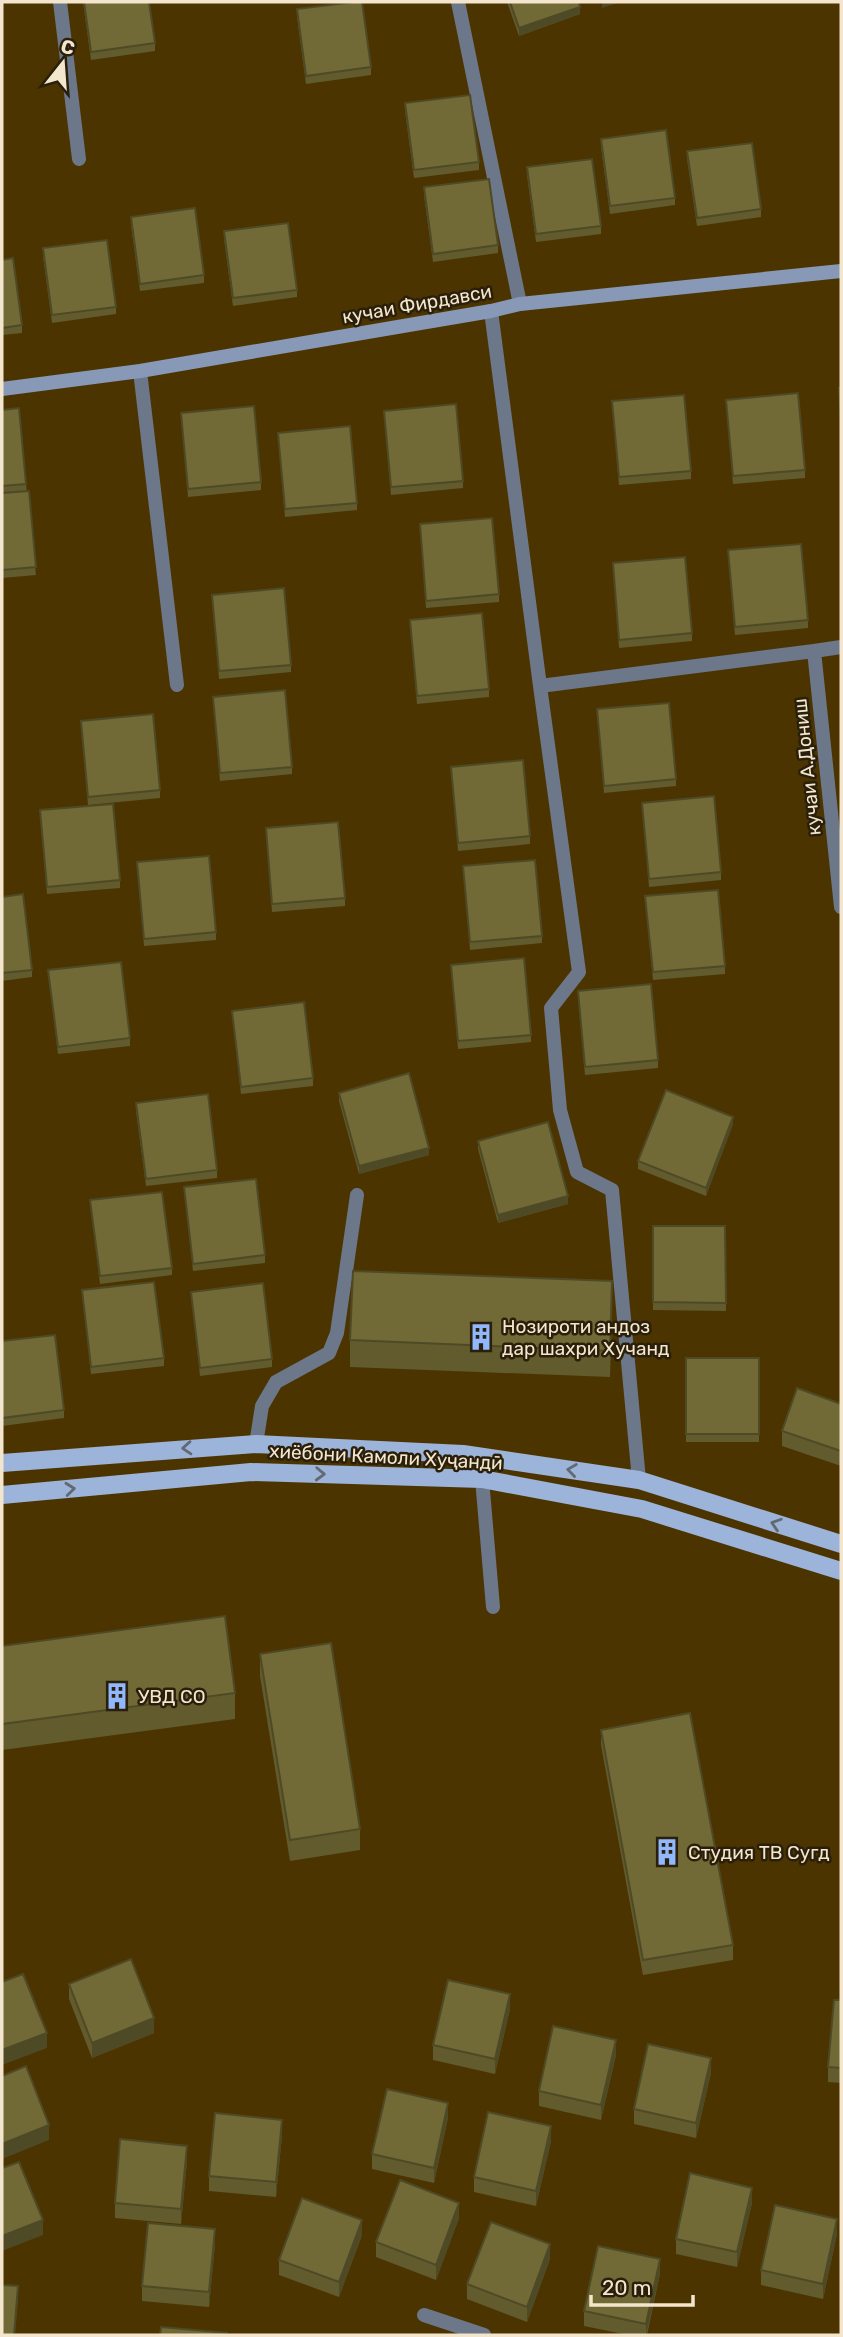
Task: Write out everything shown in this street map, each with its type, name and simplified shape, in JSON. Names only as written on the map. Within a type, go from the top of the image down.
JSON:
[{"type":"main road","name":"хиёбони Камоли Хуҷандӣ","points":[[2,1464],[256,1444],[463,1454],[639,1480],[841,1544]]},
{"type":"main road","name":"хиёбони Камоли Хуҷандӣ","points":[[2,1495],[251,1472],[482,1479],[642,1508],[841,1571]]},
{"type":"street","points":[[60,2],[79,159]]},
{"type":"street","points":[[458,2],[520,304]]},
{"type":"street","name":"кучаи Фирдавси","points":[[2,389],[140,371],[520,304],[841,271]]},
{"type":"street","points":[[491,311],[579,972],[551,1008],[560,1110],[577,1172],[612,1190],[639,1480]]},
{"type":"street","points":[[140,371],[177,685]]},
{"type":"street","points":[[540,686],[841,647]]},
{"type":"street","name":"кучаи А.Дониш","points":[[814,651],[841,907]]},
{"type":"street","points":[[256,1444],[262,1406],[276,1382],[329,1353],[338,1333],[357,1195]]},
{"type":"street","points":[[482,1479],[493,1607]]},
{"type":"street","points":[[424,2315],[484,2335]]},
{"type":"building","points":[[84,2],[149,2],[155,43],[91,52]]},
{"type":"building","points":[[362,2],[371,67],[306,76],[297,9]]},
{"type":"building","points":[[510,2],[579,2],[580,7],[519,28]]},
{"type":"building","points":[[470,95],[479,162],[414,170],[405,103]]},
{"type":"building","points":[[666,130],[675,198],[610,206],[601,139]]},
{"type":"building","points":[[752,143],[761,209],[697,218],[687,151]]},
{"type":"building","points":[[592,159],[601,226],[536,234],[527,167]]},
{"type":"building","points":[[489,179],[498,245],[433,254],[424,187]]},
{"type":"building","points":[[195,208],[204,275],[140,284],[131,217]]},
{"type":"building","points":[[288,223],[297,290],[233,298],[224,231]]},
{"type":"building","points":[[107,240],[116,307],[52,315],[43,248]]},
{"type":"building","points":[[13,258],[22,325],[2,328],[2,260]]},
{"type":"building","points":[[798,393],[805,470],[733,476],[726,400]]},
{"type":"building","points":[[684,395],[691,471],[619,477],[612,401]]},
{"type":"building","points":[[456,404],[463,481],[391,487],[384,411]]},
{"type":"building","points":[[254,406],[261,482],[188,489],[181,413]]},
{"type":"building","points":[[19,408],[26,484],[2,486],[2,410]]},
{"type":"building","points":[[350,426],[357,503],[285,509],[278,433]]},
{"type":"building","points":[[29,491],[36,567],[2,570],[2,493]]},
{"type":"building","points":[[492,518],[499,594],[426,601],[420,524]]},
{"type":"building","points":[[801,544],[808,620],[735,627],[728,550]]},
{"type":"building","points":[[685,557],[692,633],[619,640],[613,563]]},
{"type":"building","points":[[284,588],[291,665],[219,671],[212,595]]},
{"type":"building","points":[[482,613],[489,689],[417,696],[410,620]]},
{"type":"building","points":[[285,690],[292,767],[220,773],[213,697]]},
{"type":"building","points":[[669,703],[676,779],[604,786],[597,709]]},
{"type":"building","points":[[153,714],[160,790],[88,797],[81,721]]},
{"type":"building","points":[[523,760],[530,836],[458,843],[451,767]]},
{"type":"building","points":[[714,796],[721,872],[649,879],[642,803]]},
{"type":"building","points":[[113,804],[120,880],[47,887],[40,810]]},
{"type":"building","points":[[338,822],[345,898],[272,904],[266,828]]},
{"type":"building","points":[[209,856],[216,932],[144,939],[137,862]]},
{"type":"building","points":[[535,860],[542,936],[470,942],[463,866]]},
{"type":"building","points":[[718,890],[725,966],[653,972],[645,896]]},
{"type":"building","points":[[23,894],[32,970],[2,973],[2,897]]},
{"type":"building","points":[[524,958],[531,1035],[458,1041],[451,965]]},
{"type":"building","points":[[121,962],[130,1038],[58,1047],[48,970]]},
{"type":"building","points":[[651,984],[658,1060],[585,1067],[578,991]]},
{"type":"building","points":[[304,1002],[313,1078],[241,1087],[232,1011]]},
{"type":"building","points":[[409,1073],[429,1148],[359,1166],[339,1093]]},
{"type":"building","points":[[666,1090],[733,1117],[706,1188],[638,1161]]},
{"type":"building","points":[[208,1094],[217,1170],[146,1179],[136,1103]]},
{"type":"building","points":[[548,1122],[568,1196],[498,1215],[478,1141]]},
{"type":"building","points":[[256,1179],[265,1255],[193,1264],[184,1187]]},
{"type":"building","points":[[162,1192],[172,1268],[100,1276],[90,1200]]},
{"type":"building","points":[[653,1226],[725,1226],[726,1303],[653,1302]]},
{"type":"building","name":"Нозироти андоз дар шахри Хучанд","points":[[353,1271],[612,1281],[610,1351],[350,1340]]},
{"type":"building","points":[[154,1282],[164,1358],[91,1367],[82,1290]]},
{"type":"building","points":[[263,1283],[272,1359],[200,1368],[191,1292]]},
{"type":"building","points":[[55,1335],[64,1410],[2,1418],[2,1341]]},
{"type":"building","points":[[686,1358],[759,1358],[759,1434],[686,1434]]},
{"type":"building","points":[[797,1388],[841,1404],[841,1451],[782,1431]]},
{"type":"building","name":"УВД СО","points":[[225,1616],[235,1693],[2,1724],[2,1646]]},
{"type":"building","points":[[331,1643],[360,1829],[290,1840],[260,1654]]},
{"type":"building","name":"Студия ТВ Сугд","points":[[690,1713],[733,1945],[643,1960],[601,1730]]},
{"type":"building","points":[[131,1959],[154,2018],[92,2043],[69,1984]]},
{"type":"building","points":[[23,1974],[47,2033],[2,2050],[2,1982]]},
{"type":"building","points":[[448,1980],[510,1994],[495,2059],[433,2045]]},
{"type":"building","points":[[834,2000],[841,2000],[841,2068],[828,2067]]},
{"type":"building","points":[[553,2026],[616,2040],[601,2105],[539,2091]]},
{"type":"building","points":[[648,2044],[711,2058],[696,2123],[634,2109]]},
{"type":"building","points":[[26,2066],[49,2125],[2,2144],[2,2076]]},
{"type":"building","points":[[387,2089],[448,2103],[434,2168],[372,2154]]},
{"type":"building","points":[[488,2112],[551,2126],[536,2191],[474,2177]]},
{"type":"building","points":[[215,2113],[282,2120],[276,2182],[209,2176]]},
{"type":"building","points":[[120,2139],[187,2146],[181,2209],[115,2203]]},
{"type":"building","points":[[19,2162],[43,2220],[2,2236],[2,2168]]},
{"type":"building","points":[[690,2173],[752,2188],[737,2252],[676,2239]]},
{"type":"building","points":[[400,2180],[459,2203],[436,2265],[376,2242]]},
{"type":"building","points":[[302,2198],[362,2220],[339,2282],[279,2260]]},
{"type":"building","points":[[775,2205],[837,2219],[823,2284],[761,2270]]},
{"type":"building","points":[[491,2222],[550,2244],[527,2307],[467,2284]]},
{"type":"building","points":[[148,2223],[215,2229],[209,2292],[142,2286]]},
{"type":"building","points":[[598,2246],[660,2259],[646,2324],[584,2311]]},
{"type":"building","points":[[2,2285],[18,2286],[14,2335],[2,2335]]},
{"type":"building","points":[[161,2327],[227,2333],[227,2335],[160,2335]]},
{"type":"place","name":"Нозироти андоз дар шахри Хучанд","points":[[481,1337]]},
{"type":"place","name":"УВД СО","points":[[117,1696]]},
{"type":"place","name":"Студия ТВ Сугд","points":[[667,1852]]}]
